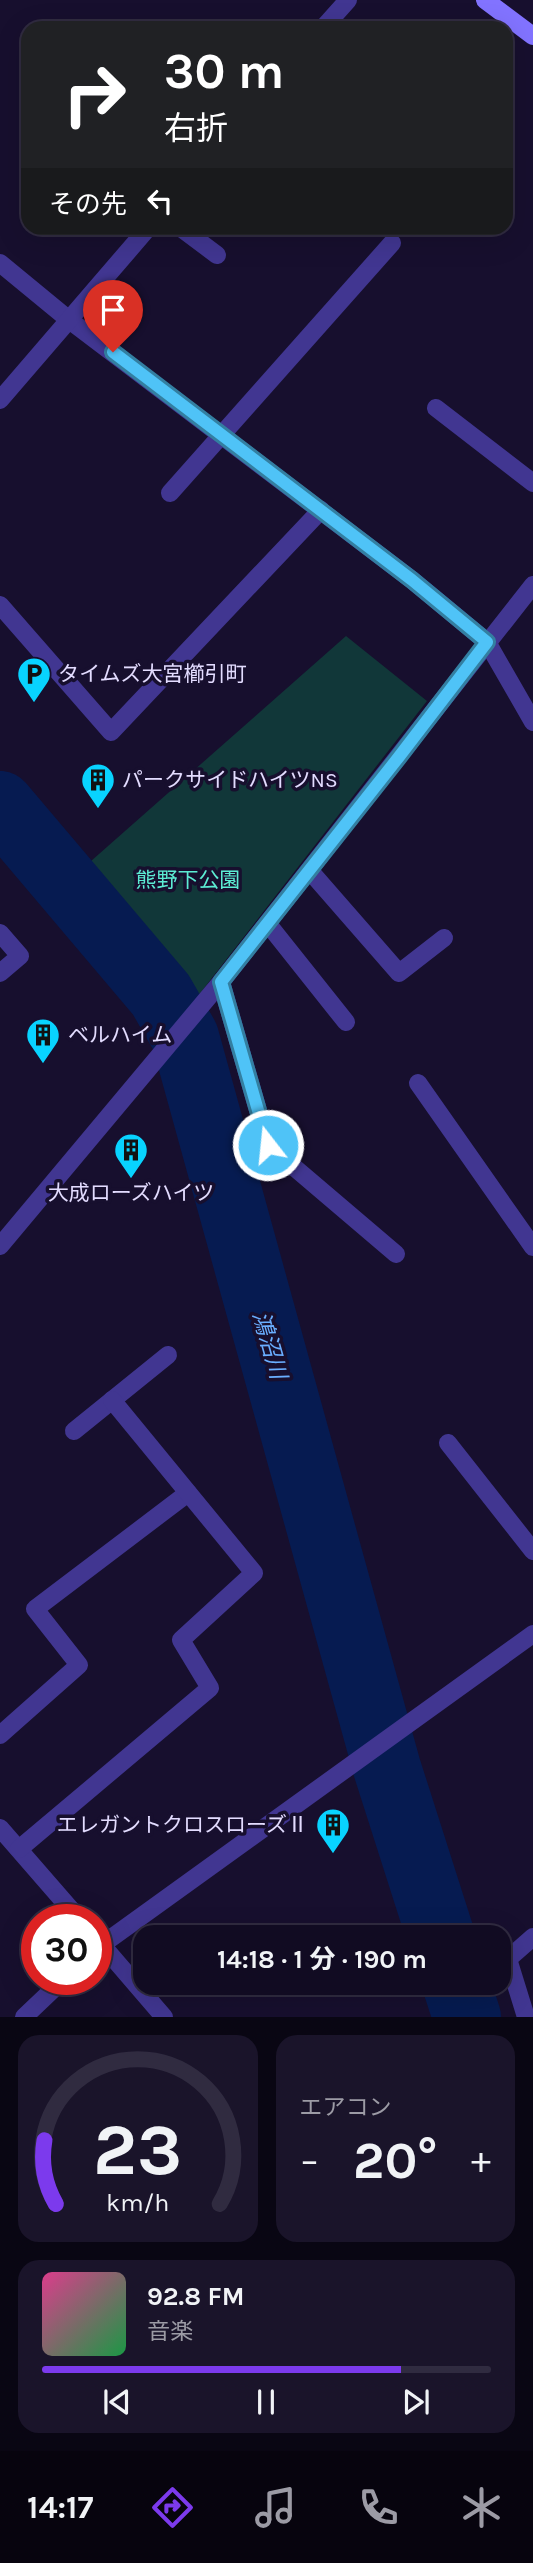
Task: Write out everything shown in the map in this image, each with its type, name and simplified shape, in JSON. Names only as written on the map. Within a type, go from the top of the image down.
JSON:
[{"type":"street","points":[[329,21],[348,0]]},
{"type":"street","points":[[485,0],[533,36]]},
{"type":"street","points":[[0,400],[142,235]]},
{"type":"street","points":[[190,235],[217,255]]},
{"type":"street","points":[[170,493],[391,243]]},
{"type":"street","points":[[0,263],[68,319],[321,510],[487,642],[533,722]]},
{"type":"street","points":[[436,408],[533,483]]},
{"type":"street","points":[[0,605],[111,732],[321,510]]},
{"type":"street","points":[[0,1246],[268,924],[533,585]]},
{"type":"street","points":[[310,870],[399,973],[444,938]]},
{"type":"street","points":[[268,924],[346,1022]]},
{"type":"street","points":[[0,933],[20,956],[0,973]]},
{"type":"street","points":[[221,982],[268,1145],[396,1254]]},
{"type":"street","points":[[418,1083],[533,1247]]},
{"type":"street","points":[[74,1431],[168,1355]]},
{"type":"street","points":[[19,1849],[210,1688],[181,1640],[254,1573],[112,1400]]},
{"type":"street","points":[[448,1443],[533,1551]]},
{"type":"street","points":[[0,1735],[79,1665],[35,1608],[188,1493]]},
{"type":"street","points":[[112,1934],[533,1634]]},
{"type":"street","points":[[0,1828],[66,1904]]},
{"type":"street","points":[[527,2017],[508,1959],[533,1937]]},
{"type":"street","points":[[112,1959],[164,2017]]},
{"type":"street","points":[[24,2017],[47,1995]]},
{"type":"green space","name":"熊野下公園","points":[[346,636],[427,701],[184,1014],[170,987],[82,869]]},
{"type":"waterway","name":"鴻沼川","points":[[0,805],[161,995],[185,1037],[387,1768],[437,1925]]},
{"type":"waterway","name":"鴻沼川","points":[[460,1995],[467,2017]]},
{"type":"place","name":"タイムズ大宮櫛引町","points":[[34,704]]},
{"type":"place","name":"パークサイドハイツNS","points":[[98,810]]},
{"type":"place","name":"ベルハイム","points":[[43,1065]]},
{"type":"place","name":"大成ローズハイツ","points":[[131,1180]]},
{"type":"place","name":"エレガントクロスローズⅡ","points":[[333,1855]]},
{"type":"route","points":[[113,352],[412,580],[487,642],[221,982],[268,1145]]}]
